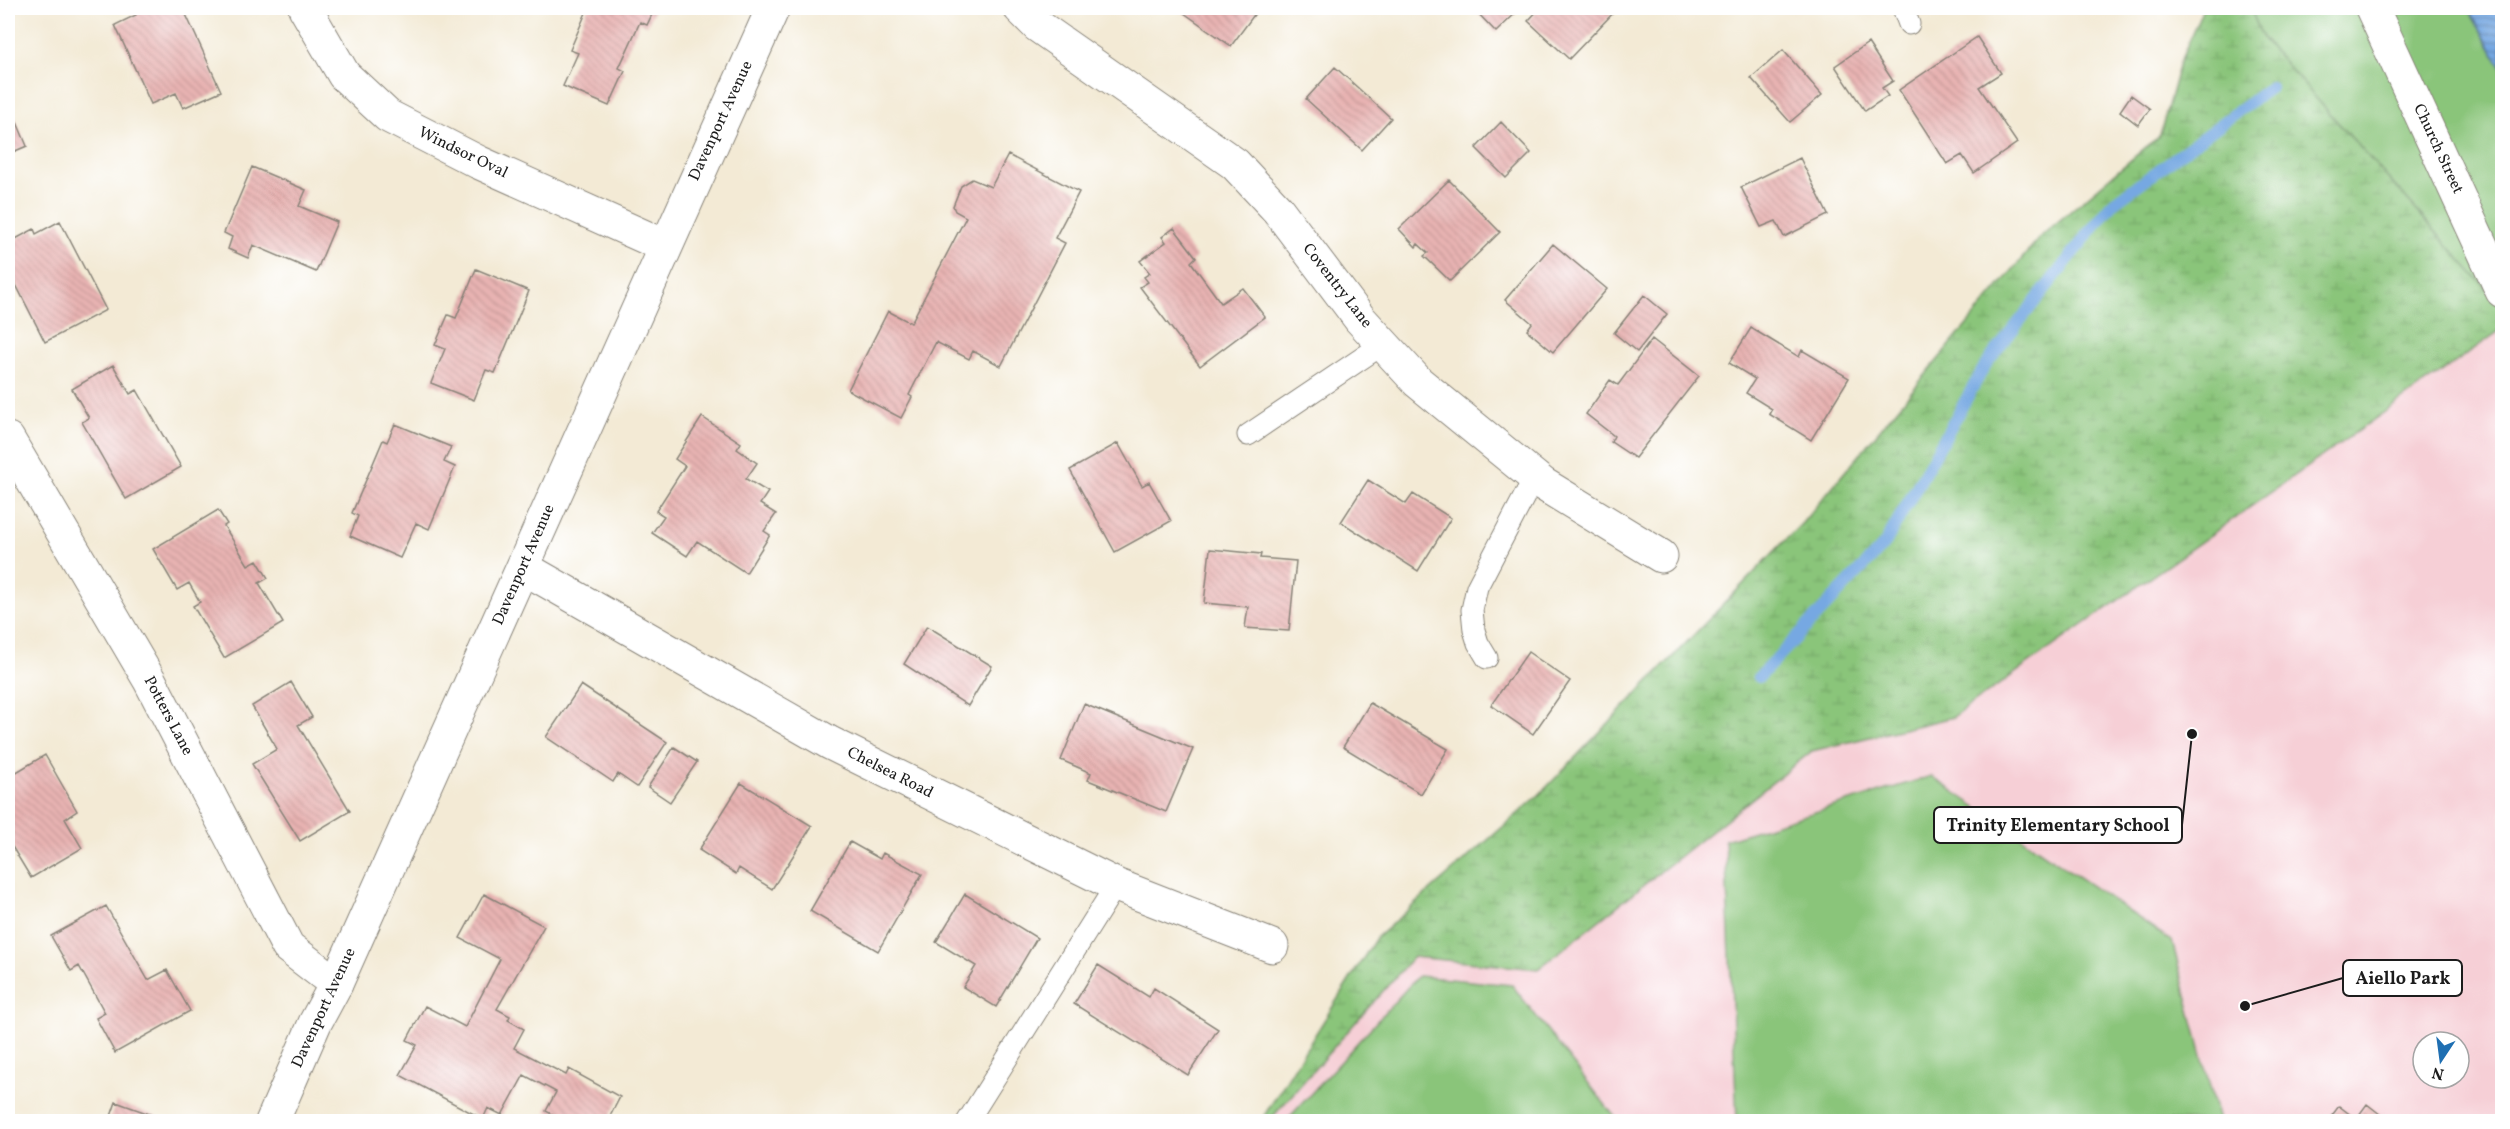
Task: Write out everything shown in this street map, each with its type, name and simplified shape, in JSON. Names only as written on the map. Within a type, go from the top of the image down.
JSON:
[{"type":"street","name":"Windsor Oval","points":[[305,8],[344,75],[388,116],[478,162],[665,246]]},
{"type":"street","name":"Davenport Avenue","points":[[272,1122],[315,1023],[336,984],[524,568],[665,246],[773,8]]},
{"type":"street","name":"Coventry Lane","points":[[1020,8],[1038,27],[1235,164],[1278,210],[1360,319],[1418,382],[1534,476],[1661,556]]},
{"type":"street","name":"Church Street","points":[[2373,8],[2502,291]]},
{"type":"street","name":"Potters Lane","points":[[8,439],[150,681],[288,947],[336,984]]},
{"type":"street","name":"Chelsea Road","points":[[524,568],[830,743],[1116,885],[1272,946]]},
{"type":"lane","points":[[1248,435],[1383,344]]},
{"type":"lane","points":[[1487,658],[1474,630],[1472,610],[1477,587],[1534,476]]},
{"type":"lane","points":[[966,1122],[1116,885]]},
{"type":"shaded area","points":[[2502,329],[2502,1121],[1269,1122],[1413,957],[1538,969],[1812,751],[1953,717]]},
{"type":"green space","points":[[2203,8],[2250,8],[2263,39],[2502,306],[2502,329],[1953,717],[1812,751],[1538,969],[1413,957],[1269,1121],[1260,1122],[1376,938],[1538,796],[1803,522],[2040,237],[2160,135],[2180,62]]},
{"type":"green space","points":[[2250,8],[2468,8],[2502,68],[2502,306],[2263,39]]},
{"type":"green space","points":[[1931,776],[2172,941],[2219,1121],[1737,1121],[1725,840]]},
{"type":"green space","points":[[1418,976],[1512,985],[1618,1121],[1286,1121]]},
{"type":"water","points":[[2468,8],[2502,8],[2502,68]]},
{"type":"building","points":[[133,8],[183,8],[221,91],[183,108],[176,93],[151,104],[115,25],[136,15]]},
{"type":"building","points":[[588,8],[655,8],[647,25],[640,22],[619,68],[625,71],[609,106],[563,86],[578,53],[570,50]]},
{"type":"building","points":[[1177,8],[1259,8],[1231,46]]},
{"type":"building","points":[[1473,8],[1521,8],[1496,32]]},
{"type":"building","points":[[1540,8],[1618,8],[1569,59],[1528,21]]},
{"type":"building","points":[[1977,37],[2001,73],[1979,87],[2017,143],[1974,173],[1962,155],[1947,164],[1899,90]]},
{"type":"building","points":[[1868,43],[1893,81],[1882,88],[1888,96],[1865,111],[1835,66]]},
{"type":"building","points":[[1783,50],[1822,95],[1790,122],[1751,78]]},
{"type":"building","points":[[1335,67],[1391,118],[1362,150],[1306,99]]},
{"type":"building","points":[[2131,95],[2150,109],[2138,125],[2120,111]]},
{"type":"building","points":[[8,101],[27,146],[8,154]]},
{"type":"building","points":[[1501,122],[1531,153],[1506,178],[1476,148]]},
{"type":"building","points":[[1008,155],[1079,192],[1055,238],[1065,243],[1001,366],[973,351],[969,359],[936,342],[909,395],[912,397],[901,418],[848,390],[888,311],[911,323],[966,217],[955,211],[953,206],[961,186],[972,179],[991,187]]},
{"type":"building","points":[[1800,158],[1828,215],[1784,237],[1776,221],[1761,227],[1741,187]]},
{"type":"building","points":[[252,167],[306,190],[299,206],[337,222],[316,272],[253,245],[248,258],[228,249],[232,237],[224,233]]},
{"type":"building","points":[[1449,180],[1500,232],[1450,281],[1424,256],[1428,253],[1418,244],[1416,247],[1399,229]]},
{"type":"building","points":[[60,221],[106,310],[45,342],[8,269],[8,243],[34,229],[36,234]]},
{"type":"building","points":[[1174,228],[1196,257],[1191,262],[1221,303],[1243,288],[1265,317],[1200,366],[1140,287],[1148,282],[1144,277],[1150,273],[1140,261],[1166,242],[1162,237]]},
{"type":"building","points":[[1553,244],[1607,289],[1553,352],[1527,330],[1532,323],[1505,300]]},
{"type":"building","points":[[476,269],[529,291],[495,373],[486,370],[474,400],[431,383],[445,349],[435,345],[448,315],[456,318]]},
{"type":"building","points":[[1644,295],[1667,314],[1637,352],[1614,333]]},
{"type":"building","points":[[1751,328],[1799,357],[1802,350],[1849,378],[1811,440],[1769,414],[1772,409],[1746,393],[1755,379],[1729,363]]},
{"type":"building","points":[[1652,339],[1699,376],[1635,458],[1611,442],[1614,436],[1586,414],[1610,380],[1618,385]]},
{"type":"building","points":[[113,365],[130,394],[137,390],[181,467],[126,499],[82,422],[89,418],[72,389]]},
{"type":"building","points":[[702,417],[741,443],[737,449],[757,463],[746,479],[768,492],[760,504],[776,514],[764,531],[770,535],[746,573],[697,541],[687,556],[652,533],[664,516],[656,511],[685,466],[675,459]]},
{"type":"building","points":[[395,424],[451,447],[444,462],[455,467],[429,529],[416,523],[400,558],[350,536],[358,516],[352,513],[383,440],[387,442]]},
{"type":"building","points":[[1118,443],[1142,486],[1149,482],[1171,521],[1115,552],[1070,470]]},
{"type":"building","points":[[1368,480],[1406,504],[1413,494],[1451,518],[1418,571],[1341,522]]},
{"type":"building","points":[[218,510],[227,524],[224,526],[248,565],[257,560],[268,578],[259,583],[283,623],[224,658],[193,606],[200,602],[189,583],[177,590],[153,549]]},
{"type":"building","points":[[1210,549],[1261,554],[1260,558],[1296,561],[1289,631],[1245,628],[1248,607],[1204,603]]},
{"type":"building","points":[[927,626],[992,666],[968,706],[904,664]]},
{"type":"building","points":[[1528,652],[1570,681],[1533,734],[1491,705]]},
{"type":"building","points":[[291,682],[312,717],[298,725],[350,811],[300,841],[252,764],[277,749],[252,706]]},
{"type":"building","points":[[581,685],[667,742],[637,787],[618,774],[613,782],[546,737]]},
{"type":"building","points":[[1370,703],[1448,749],[1421,794],[1343,747]]},
{"type":"building","points":[[1084,704],[1193,749],[1166,812],[1088,780],[1091,773],[1061,760]]},
{"type":"building","points":[[674,747],[697,762],[670,802],[648,787]]},
{"type":"building","points":[[45,755],[77,811],[65,819],[82,848],[31,878],[8,840],[8,777]]},
{"type":"building","points":[[741,783],[812,826],[772,889],[739,868],[736,874],[699,850]]},
{"type":"building","points":[[850,842],[880,859],[883,853],[922,874],[878,951],[810,911]]},
{"type":"building","points":[[484,894],[544,926],[497,1009],[510,1016],[508,1020],[524,1029],[514,1048],[566,1075],[569,1069],[620,1097],[607,1122],[566,1122],[546,1111],[556,1092],[524,1075],[502,1115],[488,1108],[483,1119],[400,1075],[417,1045],[407,1040],[425,1006],[465,1027],[500,959],[460,938]]},
{"type":"building","points":[[965,894],[1037,938],[996,1007],[963,987],[976,966],[936,942]]},
{"type":"building","points":[[106,906],[148,980],[167,970],[190,1011],[115,1053],[96,1018],[105,1013],[79,966],[71,971],[51,936]]},
{"type":"building","points":[[1098,965],[1149,997],[1154,988],[1218,1029],[1188,1075],[1074,1004]]},
{"type":"building","points":[[116,1102],[169,1121],[169,1122],[109,1122]]},
{"type":"building","points":[[2367,1104],[2390,1122],[2327,1122],[2339,1106],[2356,1119]]},
{"type":"waterway","points":[[1759,677],[1884,545],[1986,364],[2111,205],[2271,87]]},
{"type":"place","name":"Trinity Elementary School","points":[[2192,734]]},
{"type":"place","name":"Aiello Park","points":[[2245,1006]]}]
